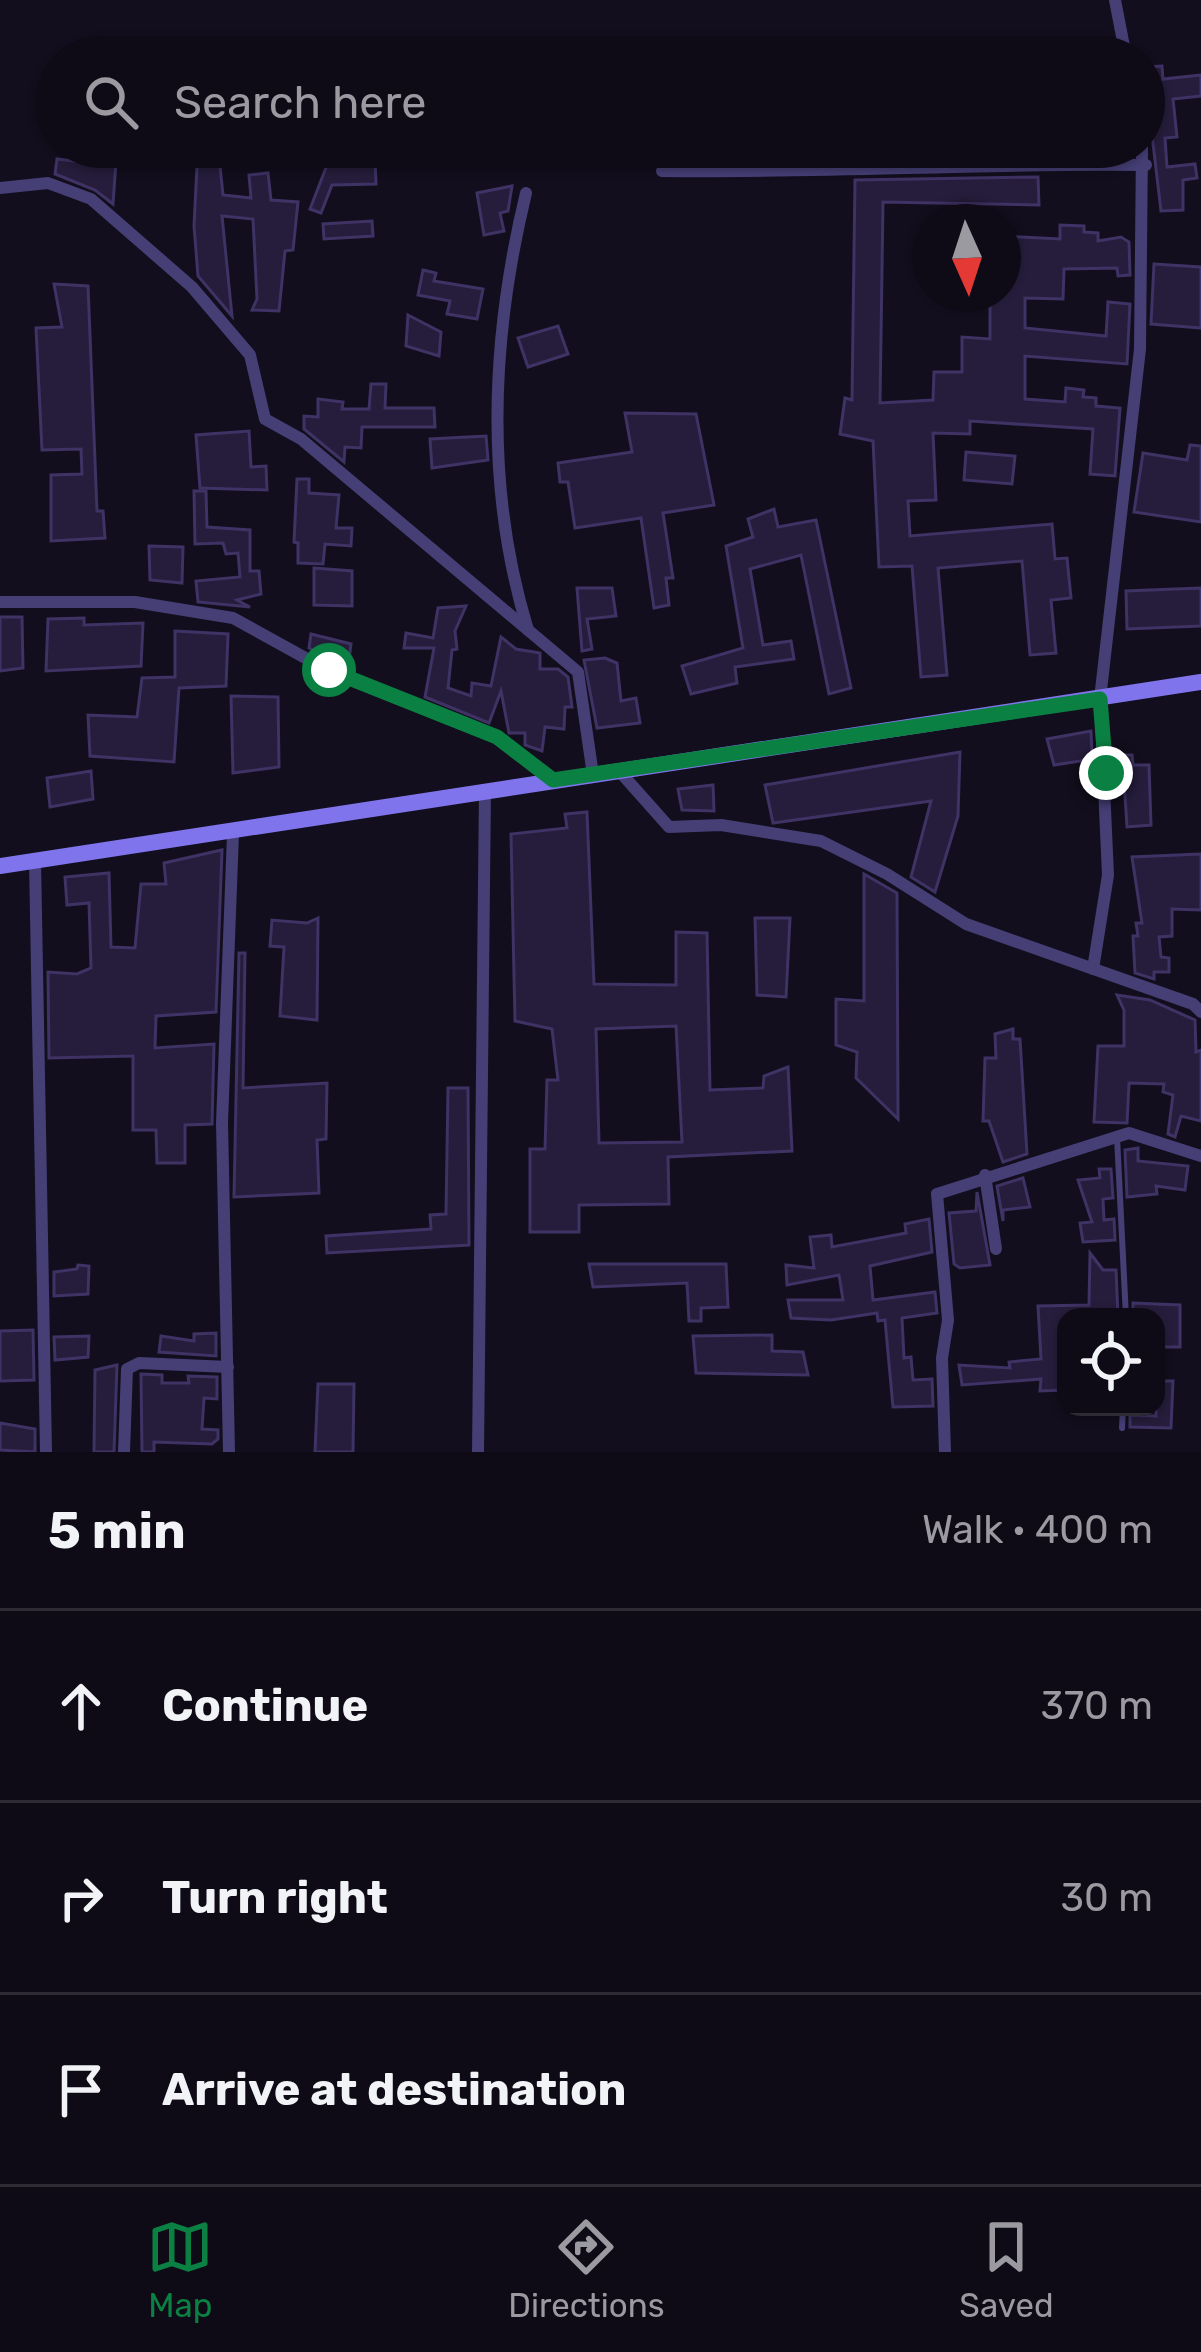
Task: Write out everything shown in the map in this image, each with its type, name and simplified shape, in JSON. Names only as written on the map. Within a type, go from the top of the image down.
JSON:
[{"type":"main road","points":[[0,866],[233,834],[485,790],[1201,682]]},
{"type":"street","points":[[1115,0],[1122,36]]},
{"type":"street","points":[[662,171],[824,173],[904,168]]},
{"type":"street","points":[[1093,969],[1108,874],[1100,699],[1140,349],[1145,168]]},
{"type":"street","points":[[0,188],[48,183],[91,200],[192,286],[250,355],[265,419],[301,440],[578,672],[593,775]]},
{"type":"street","points":[[526,193],[506,275],[496,421],[511,574],[529,631]]},
{"type":"street","points":[[0,602],[135,602],[233,618],[329,670],[497,737],[553,780]]},
{"type":"street","points":[[621,773],[669,827],[722,825],[820,841],[886,874],[965,925],[1193,1004],[1201,1012]]},
{"type":"street","points":[[478,1452],[485,790]]},
{"type":"street","points":[[229,1452],[222,1123],[233,834]]},
{"type":"street","points":[[34,861],[46,1452]]},
{"type":"street","points":[[945,1452],[942,1358],[948,1321],[935,1200],[986,1175],[1129,1133],[1201,1156]]},
{"type":"street","points":[[986,1175],[996,1249]]},
{"type":"street","points":[[124,1452],[127,1369],[140,1363],[228,1367]]},
{"type":"lane","points":[[1117,1137],[1126,1308]]},
{"type":"lane","points":[[1122,1428],[1123,1416]]},
{"type":"building","points":[[1201,75],[1201,96],[1173,99],[1177,137],[1165,138],[1165,79]]},
{"type":"building","points":[[1165,138],[1167,167],[1195,164],[1197,178],[1183,180],[1183,210],[1161,211],[1156,168],[1165,168]]},
{"type":"building","points":[[56,168],[116,168],[113,204],[95,190],[55,174]]},
{"type":"building","points":[[197,168],[220,168],[223,195],[251,198],[249,175],[268,173],[271,200],[298,202],[293,250],[285,251],[279,311],[252,310],[257,299],[253,219],[222,216],[232,316],[198,276]]},
{"type":"building","points":[[326,168],[375,168],[376,184],[332,185],[321,213],[310,209]]},
{"type":"building","points":[[1038,177],[1039,205],[883,202],[880,403],[933,400],[934,372],[962,372],[962,337],[990,339],[990,312],[1021,312],[1021,237],[1060,239],[1060,225],[1084,226],[1084,232],[1098,233],[1098,241],[1121,237],[1129,242],[1130,275],[1118,276],[1117,268],[1064,269],[1063,299],[1025,298],[1025,328],[1106,336],[1108,302],[1130,304],[1127,364],[1025,356],[1025,399],[1065,402],[1066,388],[1084,390],[1083,397],[1096,398],[1096,406],[1120,408],[1115,476],[1090,474],[1093,429],[970,421],[970,434],[933,433],[936,500],[908,501],[910,536],[1052,524],[1055,559],[1067,558],[1071,598],[1051,600],[1056,653],[1030,655],[1022,561],[938,568],[947,675],[921,677],[912,566],[879,567],[873,441],[840,434],[845,398],[852,400],[855,180]]},
{"type":"building","points":[[512,186],[508,211],[500,213],[504,231],[484,235],[477,193]]},
{"type":"building","points":[[372,221],[373,236],[324,239],[323,224]]},
{"type":"building","points":[[1154,264],[1201,267],[1201,328],[1151,324]]},
{"type":"building","points":[[423,270],[436,273],[434,281],[483,289],[477,319],[447,314],[450,301],[418,295]]},
{"type":"building","points":[[54,284],[88,286],[97,511],[103,511],[105,538],[51,541],[51,475],[82,474],[81,449],[42,450],[36,328],[62,327]]},
{"type":"building","points":[[408,315],[441,332],[439,356],[406,346]]},
{"type":"building","points":[[558,326],[568,354],[528,367],[518,338]]},
{"type":"building","points":[[371,384],[386,384],[385,408],[434,408],[435,427],[362,427],[361,448],[345,447],[344,462],[304,429],[304,416],[318,417],[318,399],[343,402],[342,409],[369,409]]},
{"type":"building","points":[[625,413],[696,414],[714,505],[663,513],[673,578],[666,578],[669,605],[654,608],[641,518],[575,528],[568,482],[560,482],[558,463],[632,452]]},
{"type":"building","points":[[249,431],[251,467],[266,466],[267,490],[200,488],[196,435]]},
{"type":"building","points":[[486,436],[488,460],[432,468],[430,439]]},
{"type":"building","points":[[1190,445],[1201,446],[1201,522],[1134,512],[1143,453],[1187,460]]},
{"type":"building","points":[[966,452],[1015,456],[1012,484],[964,480]]},
{"type":"building","points":[[297,479],[309,479],[309,493],[339,495],[336,528],[352,528],[351,546],[325,544],[323,564],[298,563],[298,543],[294,542]]},
{"type":"building","points":[[194,491],[206,491],[207,527],[250,530],[250,571],[259,571],[261,594],[237,600],[250,607],[198,602],[196,581],[240,577],[238,553],[226,554],[223,543],[195,544]]},
{"type":"building","points":[[774,509],[778,527],[816,520],[851,688],[829,694],[801,555],[750,569],[763,645],[791,641],[794,659],[735,667],[737,683],[691,694],[682,666],[743,648],[726,546],[753,537],[748,519]]},
{"type":"building","points":[[149,546],[183,547],[182,583],[150,580]]},
{"type":"building","points":[[314,568],[352,571],[352,606],[314,605]]},
{"type":"building","points":[[577,588],[612,588],[616,616],[587,619],[592,649],[582,651]]},
{"type":"building","points":[[1201,588],[1201,626],[1127,629],[1126,591]]},
{"type":"building","points":[[466,606],[455,631],[457,649],[452,650],[448,688],[471,696],[472,683],[491,686],[501,637],[516,649],[540,653],[540,669],[558,669],[568,677],[572,707],[565,707],[564,729],[545,727],[542,751],[525,745],[525,733],[509,733],[501,691],[489,723],[425,697],[434,648],[404,648],[406,633],[433,638],[438,608]]},
{"type":"building","points":[[0,617],[22,617],[23,668],[0,671]]},
{"type":"building","points":[[84,618],[84,625],[143,623],[141,666],[46,671],[48,619]]},
{"type":"building","points":[[175,631],[228,634],[226,686],[179,688],[174,762],[90,756],[88,715],[137,717],[142,678],[175,677]]},
{"type":"building","points":[[311,634],[351,644],[348,667],[309,648]]},
{"type":"building","points":[[605,658],[617,663],[621,701],[636,698],[640,723],[597,728],[584,660]]},
{"type":"building","points":[[231,696],[278,697],[279,767],[233,773]]},
{"type":"building","points":[[1091,731],[1093,783],[1088,784],[1087,760],[1054,765],[1047,739]]},
{"type":"building","points":[[960,752],[958,816],[935,892],[911,877],[931,801],[773,823],[765,785]]},
{"type":"building","points":[[1113,755],[1132,755],[1133,765],[1149,765],[1151,825],[1127,827],[1124,780],[1114,781]]},
{"type":"building","points":[[91,771],[93,799],[50,807],[47,778]]},
{"type":"building","points":[[713,785],[714,811],[682,810],[678,789]]},
{"type":"building","points":[[587,812],[594,984],[676,985],[676,932],[707,933],[710,1090],[763,1088],[764,1076],[788,1067],[792,1151],[668,1157],[669,1204],[579,1205],[579,1232],[530,1232],[530,1149],[545,1149],[547,1080],[558,1080],[552,1029],[515,1021],[511,834],[567,828],[565,814]],"holes":[[[676,1026],[682,1142],[599,1143],[596,1029]]]},
{"type":"building","points":[[222,850],[216,1012],[156,1016],[155,1048],[214,1044],[212,1124],[185,1125],[185,1163],[157,1163],[156,1130],[133,1130],[133,1056],[49,1058],[48,972],[77,974],[91,968],[89,903],[67,905],[65,877],[109,873],[111,947],[135,948],[141,884],[166,884],[164,863]]},
{"type":"building","points":[[1201,854],[1201,910],[1172,909],[1172,936],[1159,937],[1161,957],[1169,958],[1169,972],[1154,972],[1154,979],[1135,973],[1133,936],[1138,936],[1136,923],[1142,923],[1132,857]]},
{"type":"building","points":[[864,874],[897,893],[898,1119],[856,1078],[857,1052],[836,1045],[836,999],[864,1001]]},
{"type":"building","points":[[318,918],[317,1020],[280,1016],[284,947],[270,946],[272,920],[307,923]]},
{"type":"building","points":[[755,918],[790,918],[786,997],[757,995]]},
{"type":"building","points":[[239,953],[245,953],[243,1088],[327,1083],[326,1139],[317,1140],[319,1193],[234,1197]]},
{"type":"building","points":[[1117,995],[1150,1000],[1195,1020],[1196,1052],[1201,1050],[1201,1121],[1181,1116],[1175,1137],[1168,1134],[1173,1095],[1163,1092],[1164,1084],[1129,1083],[1127,1123],[1094,1122],[1098,1046],[1124,1046],[1124,1010]]},
{"type":"building","points":[[1013,1029],[1013,1039],[1020,1039],[1027,1154],[1003,1162],[989,1121],[983,1121],[985,1058],[996,1058],[995,1034]]},
{"type":"building","points":[[448,1088],[468,1088],[469,1245],[327,1253],[326,1236],[431,1229],[430,1215],[446,1214]]},
{"type":"building","points":[[1138,1148],[1138,1161],[1188,1166],[1185,1190],[1156,1186],[1157,1194],[1127,1197],[1125,1150]]},
{"type":"building","points":[[1099,1169],[1111,1169],[1113,1198],[1103,1199],[1104,1220],[1114,1219],[1115,1240],[1083,1242],[1080,1223],[1092,1222],[1078,1180],[1100,1178]]},
{"type":"building","points":[[1023,1178],[1030,1207],[1003,1210],[1003,1221],[997,1186]]},
{"type":"building","points":[[977,1192],[990,1265],[960,1268],[954,1264],[949,1213],[976,1211]]},
{"type":"building","points":[[929,1219],[932,1252],[870,1266],[873,1300],[935,1292],[937,1313],[902,1318],[904,1358],[911,1357],[913,1380],[932,1379],[933,1406],[893,1407],[885,1320],[878,1321],[877,1313],[831,1320],[791,1318],[788,1300],[843,1300],[839,1275],[787,1285],[786,1265],[814,1268],[810,1237],[831,1235],[832,1247],[906,1233],[905,1224]]},
{"type":"building","points":[[1090,1253],[1103,1270],[1116,1270],[1118,1308],[1057,1308],[1057,1390],[1040,1391],[1041,1379],[962,1385],[959,1365],[1010,1368],[1009,1362],[1041,1359],[1038,1306],[1089,1305]]},
{"type":"building","points":[[589,1264],[726,1264],[728,1307],[701,1308],[701,1321],[689,1321],[687,1283],[593,1287]]},
{"type":"building","points":[[89,1266],[88,1294],[54,1296],[54,1272]]},
{"type":"building","points":[[1133,1303],[1180,1305],[1180,1347],[1165,1347],[1165,1308],[1133,1308]]},
{"type":"building","points":[[33,1330],[34,1380],[0,1381],[0,1331]]},
{"type":"building","points":[[216,1333],[216,1356],[159,1352],[161,1336],[194,1341],[194,1334]]},
{"type":"building","points":[[772,1335],[772,1351],[803,1352],[808,1375],[696,1373],[693,1336]]},
{"type":"building","points":[[89,1336],[88,1357],[55,1360],[54,1337]]},
{"type":"building","points":[[117,1365],[114,1452],[94,1452],[95,1370]]},
{"type":"building","points":[[141,1374],[162,1375],[162,1383],[189,1383],[188,1376],[217,1377],[217,1399],[204,1398],[202,1429],[218,1430],[218,1439],[212,1444],[154,1442],[154,1452],[142,1452]]},
{"type":"building","points":[[1165,1381],[1173,1381],[1171,1428],[1130,1427],[1130,1416],[1165,1416]]},
{"type":"building","points":[[318,1384],[354,1384],[353,1452],[315,1452]]},
{"type":"building","points":[[0,1423],[35,1429],[35,1452],[0,1450]]},
{"type":"route","points":[[329,670],[497,737],[553,780],[1100,699],[1106,773]]}]
